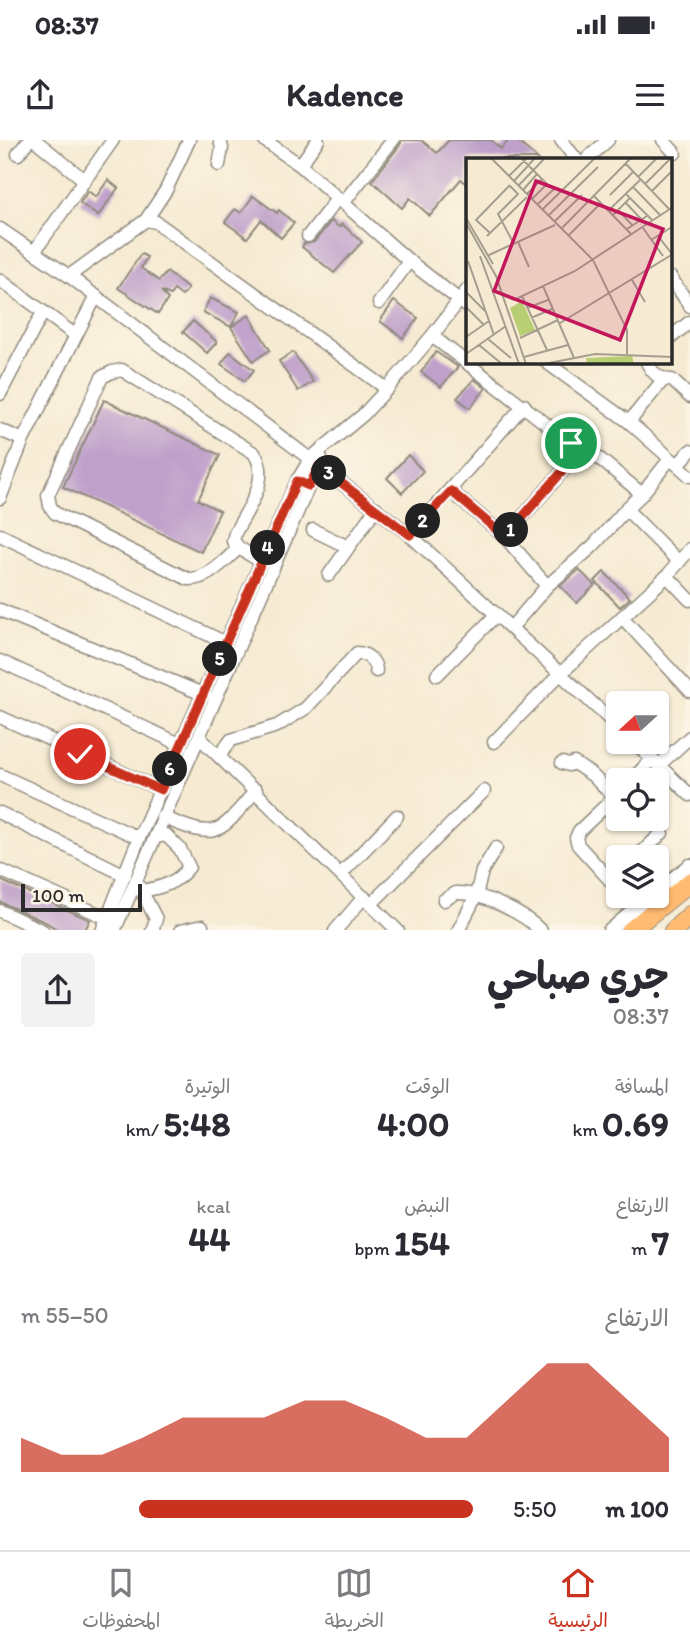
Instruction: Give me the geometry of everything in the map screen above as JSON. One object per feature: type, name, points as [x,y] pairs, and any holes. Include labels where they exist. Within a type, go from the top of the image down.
[{"type":"highway","points":[[636,922],[690,882]]},
{"type":"highway","points":[[673,930],[690,915]]},
{"type":"street","points":[[18,154],[29,140]]},
{"type":"street","points":[[35,140],[50,145],[83,180]]},
{"type":"street","points":[[34,252],[113,140]]},
{"type":"street","points":[[219,165],[222,148],[220,140]]},
{"type":"street","points":[[114,930],[134,882],[139,838],[262,562],[303,483],[318,458],[363,415],[463,303],[409,261],[300,165],[264,140]]},
{"type":"street","points":[[300,165],[318,140]]},
{"type":"street","points":[[308,236],[393,140]]},
{"type":"street","points":[[561,140],[584,158]]},
{"type":"street","points":[[586,158],[608,140]]},
{"type":"street","points":[[663,140],[675,153]]},
{"type":"street","points":[[69,276],[146,220],[166,190],[190,141]]},
{"type":"street","points":[[146,220],[156,222],[387,389]]},
{"type":"street","points":[[0,229],[69,276],[318,458],[410,535],[606,716]]},
{"type":"street","points":[[379,303],[409,261]]},
{"type":"street","points":[[672,279],[690,306]]},
{"type":"street","points":[[0,280],[75,335]]},
{"type":"street","points":[[0,498],[5,472],[96,296]]},
{"type":"street","points":[[0,394],[43,312]]},
{"type":"street","points":[[672,336],[690,322]]},
{"type":"street","points":[[432,336],[466,362]]},
{"type":"street","points":[[469,364],[642,494]]},
{"type":"street","points":[[549,364],[629,422],[690,476]]},
{"type":"street","points":[[646,364],[663,380],[672,380],[690,397]]},
{"type":"street","points":[[239,548],[206,575],[188,579],[55,513],[50,506],[48,495],[102,377],[122,370],[254,453],[260,462],[260,484],[233,541],[239,548],[262,562]]},
{"type":"street","points":[[629,422],[663,380]]},
{"type":"street","points":[[410,535],[524,405]]},
{"type":"street","points":[[0,430],[23,440]]},
{"type":"street","points":[[505,537],[582,449]]},
{"type":"street","points":[[511,628],[547,586],[593,546],[626,509],[690,450]]},
{"type":"street","points":[[137,861],[155,837],[199,737],[303,483]]},
{"type":"street","points":[[451,491],[505,537],[547,586]]},
{"type":"street","points":[[329,575],[376,508]]},
{"type":"street","points":[[626,509],[679,562]]},
{"type":"street","points":[[313,530],[348,547]]},
{"type":"street","points":[[0,536],[226,643]]},
{"type":"street","points":[[495,742],[560,674],[667,576],[690,549]]},
{"type":"street","points":[[667,576],[690,600]]},
{"type":"street","points":[[1,613],[205,695]]},
{"type":"street","points":[[437,676],[497,614]]},
{"type":"street","points":[[622,617],[690,691]]},
{"type":"street","points":[[219,756],[231,740],[277,726],[306,708],[357,653],[369,657],[376,671]]},
{"type":"street","points":[[0,661],[182,745]]},
{"type":"street","points":[[0,717],[161,790]]},
{"type":"street","points":[[199,737],[368,900],[391,928]]},
{"type":"street","points":[[653,768],[690,737]]},
{"type":"street","points":[[648,754],[690,795]]},
{"type":"street","points":[[562,763],[574,763],[584,768],[606,787]]},
{"type":"street","points":[[659,765],[690,788]]},
{"type":"street","points":[[0,775],[139,838]]},
{"type":"street","points":[[162,817],[191,829],[211,831],[229,822],[256,790]]},
{"type":"street","points":[[335,930],[484,791]]},
{"type":"street","points":[[606,805],[579,831],[576,838],[578,845],[606,872]]},
{"type":"street","points":[[0,813],[134,882],[162,888],[182,876],[189,867],[180,849],[166,835],[155,837]]},
{"type":"street","points":[[341,874],[397,816]]},
{"type":"street","points":[[650,845],[662,831]]},
{"type":"street","points":[[457,930],[476,896],[482,871],[496,848]]},
{"type":"street","points":[[669,881],[690,865]]},
{"type":"street","points":[[0,870],[107,918]]},
{"type":"street","points":[[102,930],[107,918],[134,882]]},
{"type":"street","points":[[134,882],[156,919],[152,930]]},
{"type":"street","points":[[444,900],[456,892],[476,896],[519,915],[541,930]]},
{"type":"street","points":[[0,911],[43,930]]},
{"type":"street","points":[[609,930],[636,922]]},
{"type":"street","points":[[180,930],[202,926]]},
{"type":"building","points":[[402,140],[421,140],[437,153],[449,140],[491,140],[501,149],[509,140],[516,140],[537,158],[466,158],[466,183],[461,179],[430,216],[410,198],[402,208],[372,181]]},
{"type":"building","points":[[108,180],[118,188],[98,216],[80,203],[88,191],[96,197]]},
{"type":"building","points":[[253,196],[277,213],[279,210],[294,223],[281,238],[261,220],[247,238],[225,222],[235,209],[241,213]]},
{"type":"building","points":[[331,221],[339,227],[342,224],[362,242],[334,273],[302,247],[314,242]]},
{"type":"building","points":[[141,254],[147,257],[141,268],[159,281],[167,272],[188,289],[182,296],[174,290],[170,295],[161,291],[168,299],[158,314],[118,288]]},
{"type":"building","points":[[210,298],[239,312],[231,327],[203,312]]},
{"type":"building","points":[[394,301],[418,318],[403,338],[380,321]]},
{"type":"building","points":[[249,315],[270,350],[253,361],[231,327]]},
{"type":"building","points":[[193,321],[217,342],[207,353],[183,332]]},
{"type":"building","points":[[230,352],[254,370],[245,381],[221,364]]},
{"type":"building","points":[[293,352],[313,382],[298,391],[279,361]]},
{"type":"building","points":[[436,352],[458,367],[441,387],[421,372]]},
{"type":"building","points":[[474,379],[486,388],[470,408],[457,398]]},
{"type":"building","points":[[104,400],[220,455],[198,500],[220,511],[201,552],[63,487]]},
{"type":"building","points":[[408,455],[423,471],[402,493],[387,478]]},
{"type":"building","points":[[579,570],[595,585],[577,603],[560,586]]},
{"type":"building","points":[[604,572],[630,598],[620,607],[595,581]]},
{"type":"building","points":[[0,880],[90,920],[85,930],[58,930],[0,902]]},
{"type":"route","points":[[80,754],[161,790],[297,481],[309,486],[319,466],[410,535],[451,491],[505,537],[582,449],[571,443]]}]
